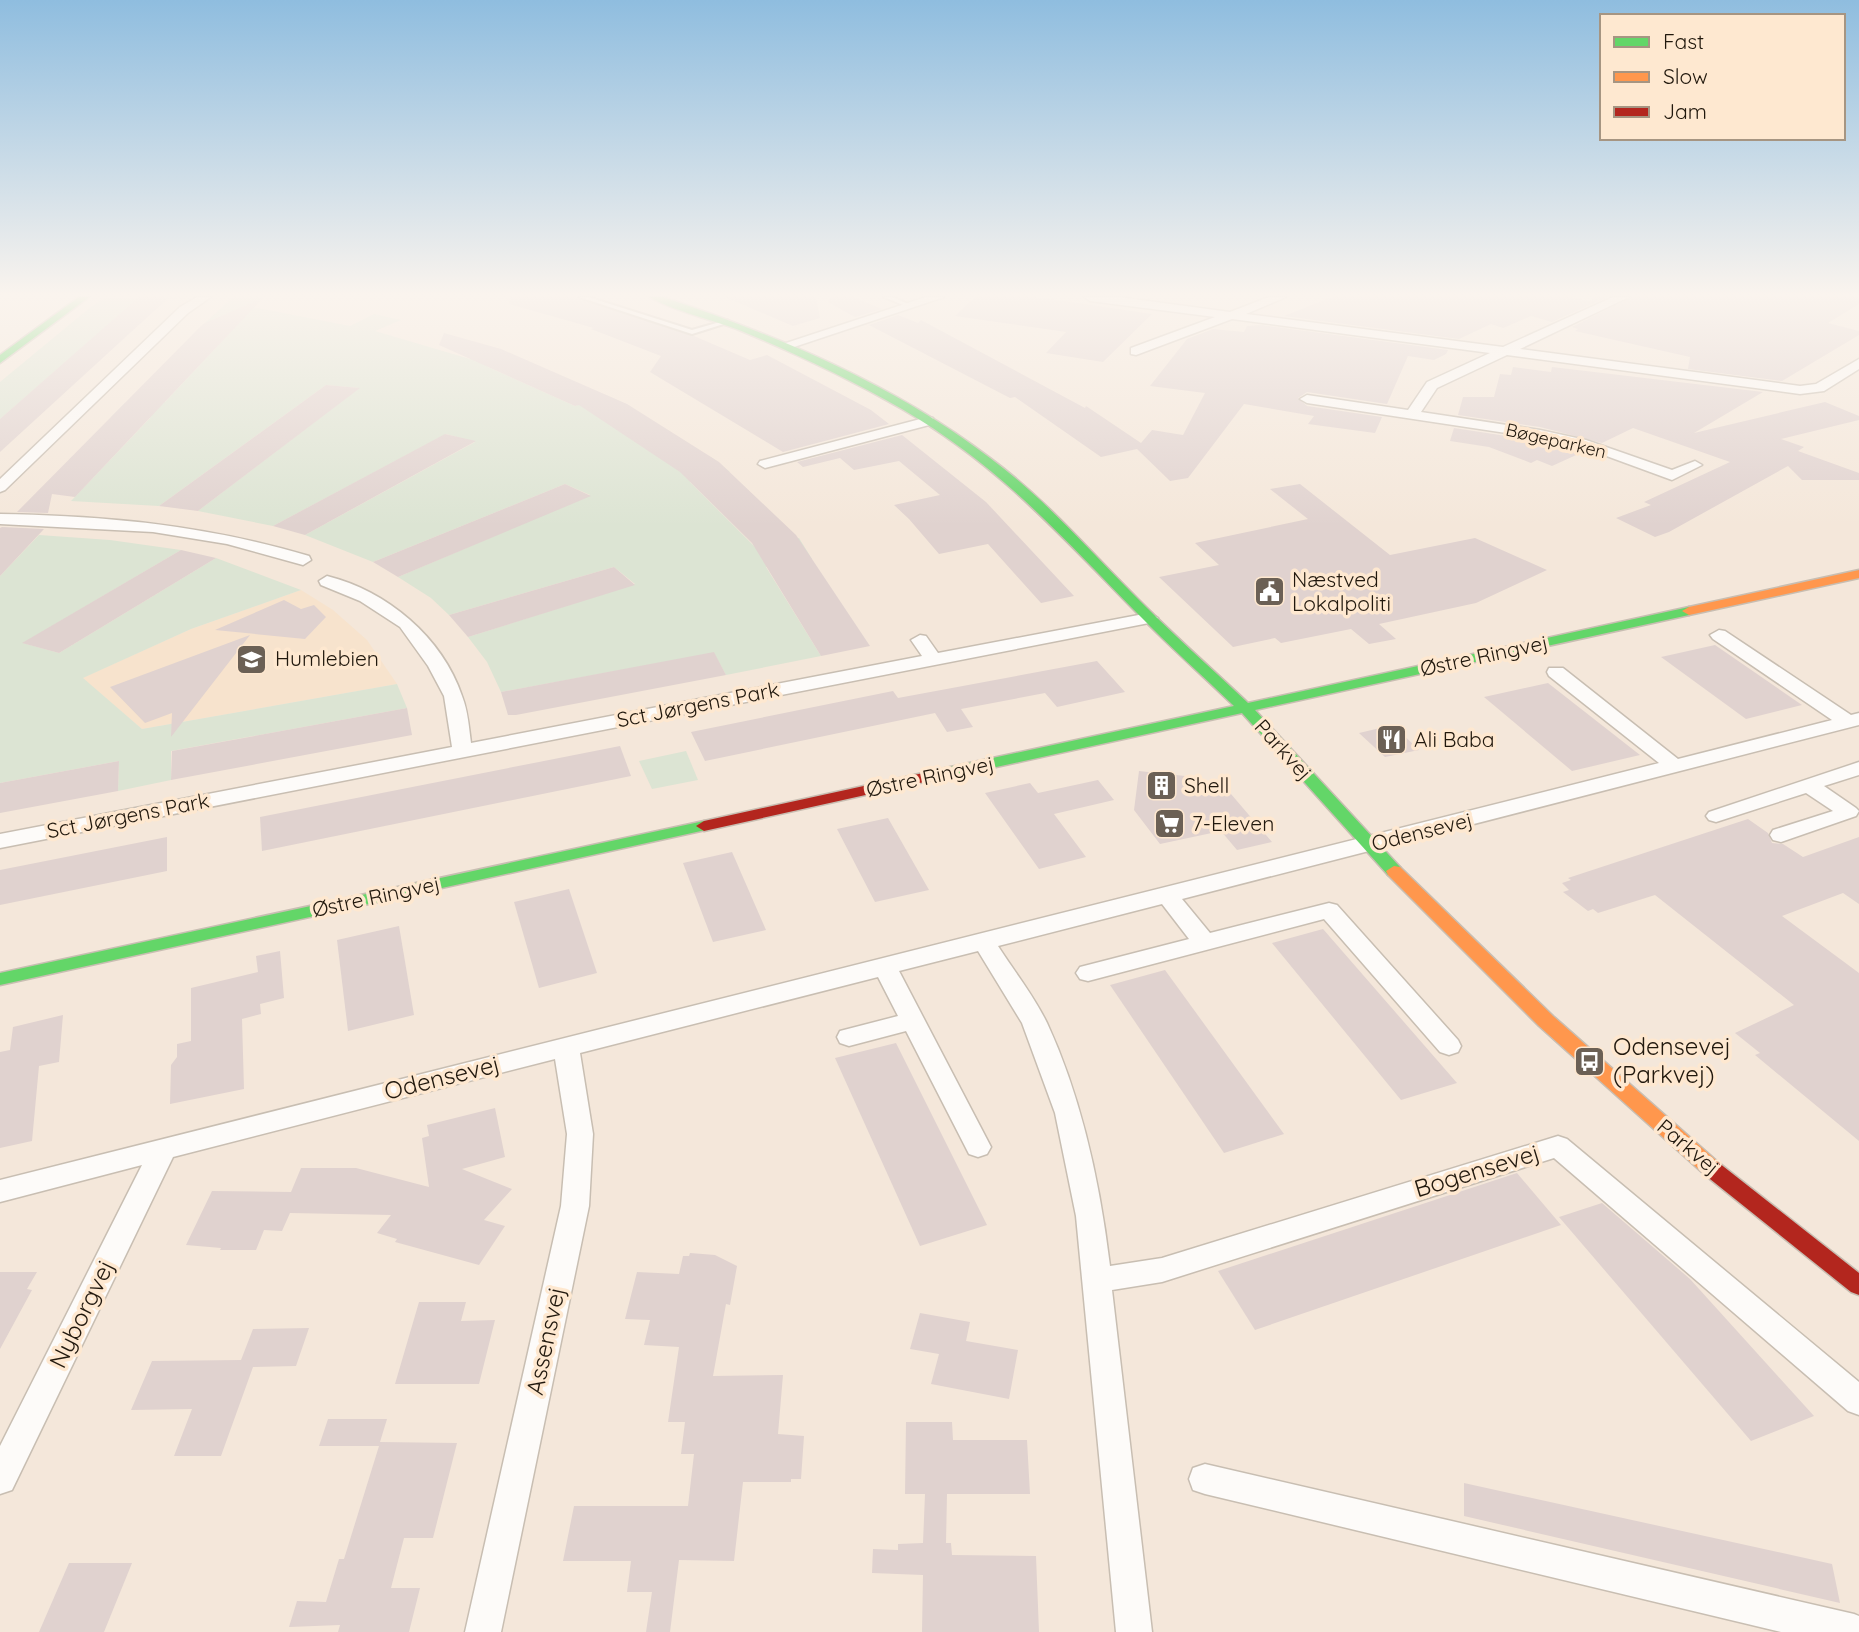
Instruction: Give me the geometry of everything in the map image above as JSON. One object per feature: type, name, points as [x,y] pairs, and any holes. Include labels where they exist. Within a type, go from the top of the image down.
[{"type":"street","points":[[0,488],[119,373]]},
{"type":"street","name":"Parkvej","points":[[844,373],[928,421],[991,463],[1058,523],[1149,618],[1245,708],[1370,845],[1511,989],[1633,1100],[1818,1256],[1859,1286]]},
{"type":"street","points":[[1412,415],[1432,385],[1459,373]]},
{"type":"street","points":[[1674,373],[1800,390],[1819,388],[1843,373]]},
{"type":"street","name":"Bøgeparken","points":[[1307,399],[1540,433],[1586,444],[1672,475],[1695,465]]},
{"type":"street","points":[[765,464],[928,421]]},
{"type":"street","points":[[0,519],[62,519],[182,529],[249,543],[303,560]]},
{"type":"street","name":"Østre Ringvej","points":[[0,979],[1859,574]]},
{"type":"street","points":[[327,581],[366,597],[406,624],[437,665],[453,696],[463,751]]},
{"type":"street","name":"Sct Jørgens Park","points":[[0,841],[1149,618]]},
{"type":"street","name":"Odensevej","points":[[1719,635],[1854,721]]},
{"type":"street","points":[[920,640],[933,659]]},
{"type":"street","points":[[1556,672],[1676,766]]},
{"type":"street","name":"Odensevej","points":[[0,1191],[1854,721]]},
{"type":"street","points":[[1716,816],[1859,768]]},
{"type":"street","points":[[1781,835],[1849,812],[1808,785]]},
{"type":"street","points":[[1167,895],[1203,942]]},
{"type":"street","points":[[1088,973],[1329,910],[1450,1046]]},
{"type":"street","points":[[983,941],[1034,1022],[1068,1113],[1090,1216],[1134,1632]]},
{"type":"street","points":[[884,966],[978,1147]]},
{"type":"street","points":[[849,1037],[912,1021]]},
{"type":"street","name":"Assensvej","points":[[483,1632],[575,1206],[580,1134],[566,1047]]},
{"type":"street","name":"Bogensevej","points":[[1097,1280],[1162,1270],[1558,1146],[1859,1402]]},
{"type":"street","name":"Nyborgvej","points":[[0,1479],[164,1149]]},
{"type":"street","points":[[1205,1479],[1854,1632]]},
{"type":"shaded area","name":"Humlebien","points":[[301,590],[333,610],[367,640],[397,684],[142,729],[82,678],[191,629]]},
{"type":"green space","points":[[11,373],[53,373],[0,419],[0,382]]},
{"type":"green space","points":[[192,373],[502,373],[575,406],[606,395],[630,406],[596,415],[674,467],[711,457],[730,472],[690,482],[757,549],[799,538],[812,559],[766,567],[821,656],[726,675],[714,653],[501,692],[487,662],[468,637],[635,584],[614,567],[449,615],[431,598],[398,577],[590,495],[565,484],[373,562],[305,535],[475,442],[446,434],[273,526],[198,511],[359,388],[326,385],[159,506],[71,501],[150,418],[111,417],[125,403],[165,402]]},
{"type":"green space","points":[[39,535],[110,540],[181,550],[23,643],[59,653],[216,558],[301,590],[191,629],[83,678],[142,729],[397,684],[407,708],[171,751],[171,780],[118,791],[119,761],[0,783],[0,576]]},
{"type":"green space","points":[[686,751],[698,780],[652,789],[639,761]]},
{"type":"building","points":[[52,373],[86,373],[0,452],[0,419]]},
{"type":"building","points":[[154,373],[192,373],[75,497],[52,494],[48,513],[17,512]]},
{"type":"building","points":[[502,373],[556,373],[627,404],[719,462],[796,535],[870,646],[821,656],[752,543],[680,472],[579,405],[575,406]]},
{"type":"building","points":[[652,373],[801,373],[871,410],[889,424],[783,452]]},
{"type":"building","points":[[962,373],[1020,373],[1085,408],[1086,406],[1141,443],[1152,430],[1183,435],[1205,393],[1150,386],[1160,373],[1400,373],[1387,404],[1307,392],[1298,398],[1307,406],[1382,417],[1375,433],[1308,424],[1314,416],[1244,404],[1188,478],[1170,481],[1137,449],[1101,457],[1015,397],[1010,398]]},
{"type":"building","points":[[1604,373],[1763,392],[1694,433],[1825,402],[1859,416],[1859,420],[1781,439],[1804,447],[1798,451],[1859,473],[1859,480],[1802,480],[1788,466],[1669,532],[1655,537],[1616,518],[1651,505],[1644,502],[1730,462],[1633,428],[1602,443],[1540,427],[1458,415],[1463,397],[1494,397],[1500,374]]},
{"type":"building","points":[[1721,373],[1795,373],[1782,381]]},
{"type":"building","points":[[326,385],[360,388],[198,511],[159,506]]},
{"type":"building","points":[[1454,428],[1585,451],[1552,466],[1537,460],[1531,463],[1489,447],[1450,441]]},
{"type":"building","points":[[445,434],[476,441],[305,535],[273,526]]},
{"type":"building","points":[[902,435],[986,502],[1074,596],[1041,603],[988,544],[939,554],[894,505],[940,495],[899,461],[854,470],[840,458],[803,467],[797,462]]},
{"type":"building","points":[[565,484],[591,496],[398,577],[373,562]]},
{"type":"building","points":[[1300,484],[1390,555],[1475,538],[1547,570],[1476,603],[1379,624],[1396,639],[1369,644],[1351,629],[1281,643],[1275,638],[1233,647],[1159,577],[1219,565],[1195,543],[1308,519],[1270,489]]},
{"type":"building","points":[[0,528],[44,529],[0,576]]},
{"type":"building","points":[[181,550],[216,558],[59,653],[22,643]]},
{"type":"building","points":[[614,567],[635,585],[468,637],[449,615]]},
{"type":"building","points":[[284,600],[301,609],[314,605],[326,617],[305,639],[215,630]]},
{"type":"building","points":[[250,635],[171,737],[172,713],[145,723],[110,687]]},
{"type":"building","points":[[1715,645],[1802,705],[1746,719],[1661,657]]},
{"type":"building","points":[[714,652],[726,675],[516,715],[508,715],[501,692]]},
{"type":"building","points":[[1097,661],[1125,692],[1057,707],[1045,693],[961,709],[973,727],[947,732],[935,713],[705,761],[691,732],[893,691],[898,698]]},
{"type":"building","points":[[1548,683],[1640,755],[1572,771],[1484,697]]},
{"type":"building","points":[[407,708],[412,735],[171,780],[172,751]]},
{"type":"building","points":[[1393,725],[1419,750],[1385,757],[1359,733]]},
{"type":"building","points":[[620,746],[631,776],[262,851],[260,817]]},
{"type":"building","points":[[119,761],[118,791],[0,813],[0,783]]},
{"type":"building","points":[[1139,771],[1185,776],[1184,788],[1219,780],[1272,842],[1237,850],[1221,831],[1160,844],[1134,810]]},
{"type":"building","points":[[1098,780],[1114,800],[1054,814],[1086,857],[1039,869],[985,793],[1030,783],[1038,793]]},
{"type":"building","points":[[888,818],[929,890],[875,902],[837,829]]},
{"type":"building","points":[[1748,819],[1768,833],[1772,843],[1783,844],[1803,857],[1859,837],[1859,904],[1843,893],[1782,916],[1859,973],[1859,1141],[1755,1055],[1760,1053],[1735,1033],[1794,1005],[1655,895],[1598,913],[1593,909],[1588,911],[1563,892],[1569,890],[1562,883],[1571,880],[1568,878]]},
{"type":"building","points":[[167,837],[167,871],[0,905],[0,870]]},
{"type":"building","points":[[732,852],[766,930],[713,942],[683,863]]},
{"type":"building","points":[[569,889],[597,973],[539,988],[514,902]]},
{"type":"building","points":[[399,926],[414,1015],[348,1031],[337,940]]},
{"type":"building","points":[[1323,929],[1457,1083],[1401,1100],[1272,943]]},
{"type":"building","points":[[280,951],[284,998],[260,1004],[261,1014],[242,1019],[244,1089],[170,1104],[171,1065],[177,1057],[177,1044],[191,1041],[191,988],[258,972],[256,956]]},
{"type":"building","points":[[1165,970],[1284,1134],[1224,1153],[1110,985]]},
{"type":"building","points":[[63,1015],[59,1062],[39,1066],[32,1141],[0,1148],[0,1052],[10,1050],[13,1027]]},
{"type":"building","points":[[896,1043],[987,1225],[920,1246],[835,1058]]},
{"type":"building","points":[[495,1108],[505,1157],[462,1169],[512,1189],[484,1220],[505,1226],[479,1265],[395,1242],[397,1239],[377,1233],[391,1215],[290,1213],[282,1231],[264,1230],[256,1250],[220,1250],[221,1248],[186,1245],[212,1191],[291,1192],[301,1168],[356,1168],[429,1187],[422,1138],[429,1136],[427,1125]]},
{"type":"building","points":[[1517,1173],[1561,1225],[1255,1330],[1218,1271]]},
{"type":"building","points":[[1602,1203],[1690,1279],[1814,1416],[1751,1441],[1559,1217]]},
{"type":"building","points":[[690,1253],[715,1255],[737,1266],[730,1305],[726,1304],[713,1376],[783,1375],[778,1434],[804,1436],[801,1479],[791,1479],[791,1482],[743,1482],[734,1561],[679,1560],[670,1632],[646,1632],[652,1592],[627,1592],[631,1561],[563,1561],[574,1506],[688,1506],[694,1454],[681,1454],[685,1422],[668,1422],[679,1347],[644,1345],[650,1320],[625,1319],[637,1272],[679,1274],[683,1256],[689,1256]]},
{"type":"building","points":[[0,1272],[37,1272],[27,1289],[32,1290],[0,1349]]},
{"type":"building","points":[[419,1302],[466,1302],[461,1321],[495,1320],[479,1384],[395,1384]]},
{"type":"building","points":[[920,1313],[970,1322],[966,1341],[1018,1350],[1009,1399],[931,1384],[939,1354],[910,1349]]},
{"type":"building","points":[[309,1328],[296,1366],[253,1367],[221,1456],[174,1456],[192,1409],[131,1410],[152,1361],[241,1360],[253,1329]]},
{"type":"building","points":[[328,1419],[387,1419],[380,1442],[457,1443],[433,1538],[404,1538],[391,1588],[420,1588],[409,1632],[338,1632],[340,1625],[289,1627],[297,1601],[326,1602],[339,1559],[344,1559],[379,1446],[319,1446]]},
{"type":"building","points":[[906,1422],[952,1422],[953,1440],[1027,1440],[1030,1494],[947,1494],[946,1543],[951,1543],[952,1555],[1036,1556],[1039,1632],[922,1632],[923,1575],[872,1573],[873,1549],[898,1550],[898,1544],[923,1543],[925,1494],[905,1494]]},
{"type":"building","points":[[1464,1483],[1832,1564],[1840,1603],[1464,1516]]},
{"type":"building","points":[[69,1563],[132,1563],[104,1632],[39,1632]]},
{"type":"traffic: fast","points":[[844,373],[947,432],[1007,476],[1048,513],[1158,627],[1259,722],[1394,871]]},
{"type":"traffic: fast","points":[[946,773],[1689,611]]},
{"type":"traffic: fast","points":[[0,979],[704,826]]},
{"type":"traffic: slow","points":[[1689,611],[1859,574]]},
{"type":"traffic: slow","points":[[1394,871],[1546,1021],[1712,1169]]},
{"type":"traffic: jam","points":[[704,826],[946,773]]},
{"type":"traffic: jam","points":[[1712,1169],[1859,1286]]},
{"type":"place","name":"Næstved Lokalpoliti","points":[[1269,592]]},
{"type":"place","name":"Humlebien","points":[[252,659]]},
{"type":"place","name":"Ali Baba","points":[[1391,740]]},
{"type":"place","name":"Shell","points":[[1161,786]]},
{"type":"place","name":"7-Eleven","points":[[1169,824]]},
{"type":"place","name":"Odensevej (Parkvej)","points":[[1590,1061]]}]
